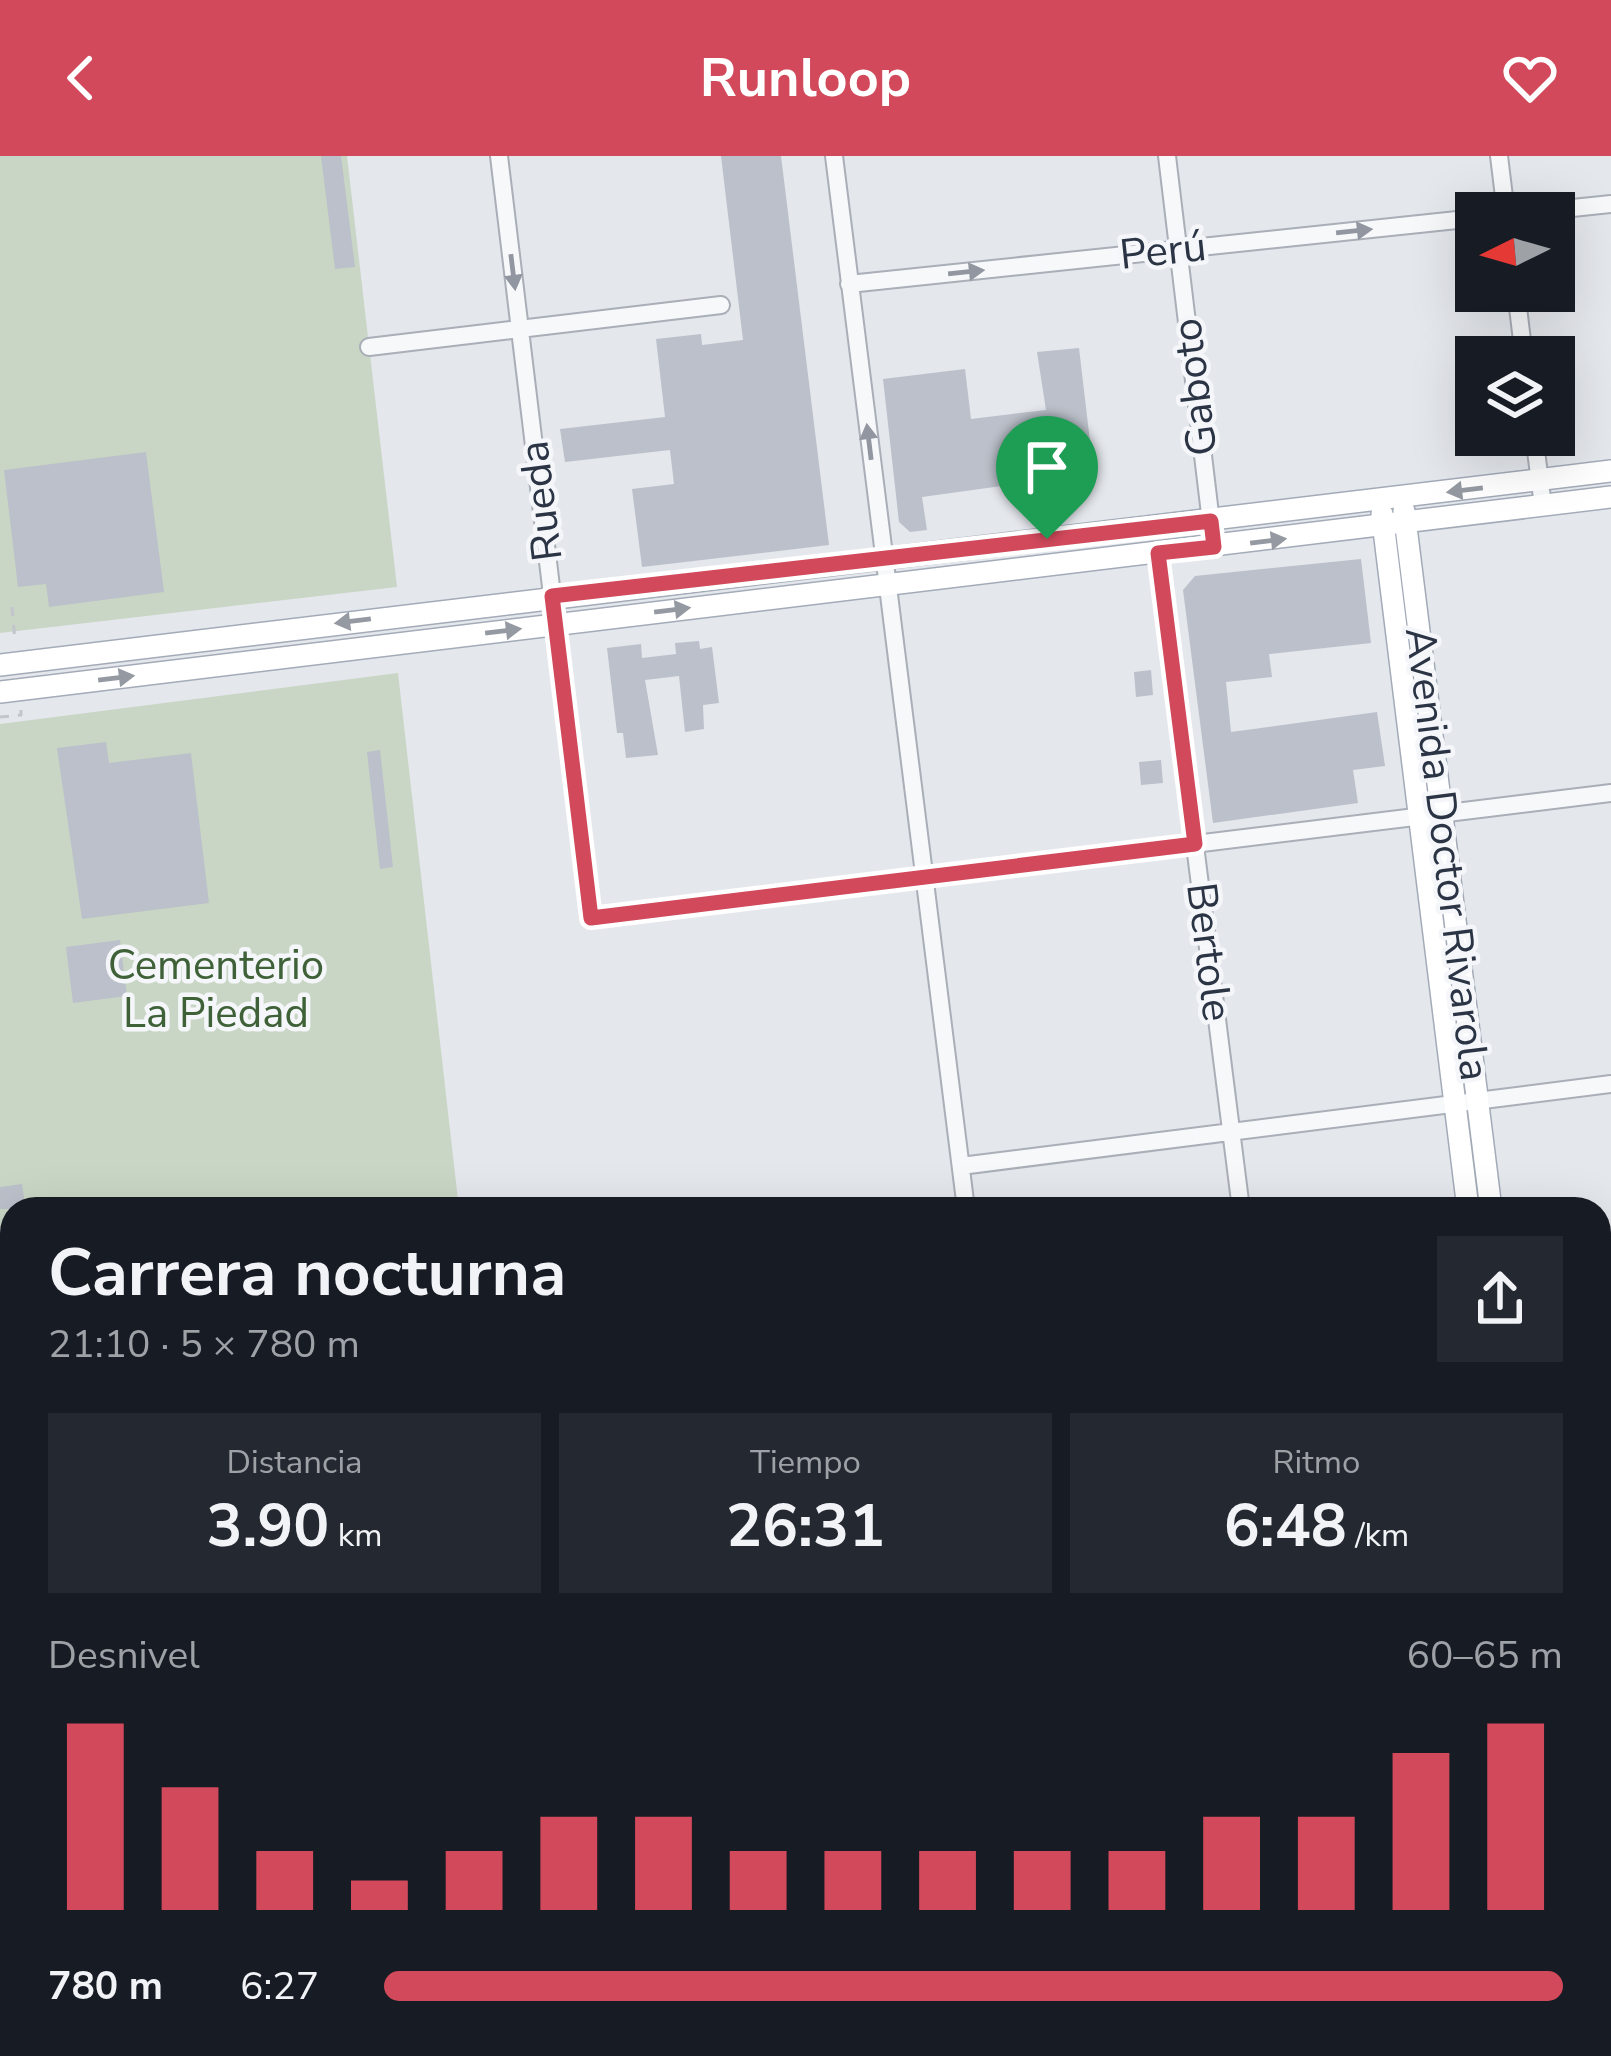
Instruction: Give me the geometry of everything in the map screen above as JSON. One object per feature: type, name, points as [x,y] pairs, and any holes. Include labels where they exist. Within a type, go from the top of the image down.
[{"type":"main road","points":[[0,665],[1611,471]]},
{"type":"main road","points":[[0,692],[1611,497]]},
{"type":"main road","name":"Avenida Doctor Rivarola","points":[[1392,500],[1466,1102],[1468,1197]]},
{"type":"main road","name":"Avenida Doctor Rivarola","points":[[1466,1102],[1488,1197]]},
{"type":"street","name":"Rueda","points":[[499,156],[591,918],[924,877]]},
{"type":"street","points":[[834,156],[965,1197]]},
{"type":"street","name":"Gaboto","points":[[1167,156],[1214,547]]},
{"type":"street","points":[[1499,156],[1504,192]]},
{"type":"street","points":[[1575,208],[1611,204]]},
{"type":"street","name":"Perú","points":[[850,284],[1455,220]]},
{"type":"street","points":[[369,347],[721,305]]},
{"type":"street","points":[[1537,456],[1543,506]]},
{"type":"street","name":"Bertole","points":[[1158,553],[1240,1197]]},
{"type":"street","points":[[924,877],[1611,793]]},
{"type":"street","points":[[961,1166],[1611,1084]]},
{"type":"path","points":[[11,607],[13,621]]},
{"type":"green space","points":[[0,156],[347,156],[397,587],[0,633]]},
{"type":"green space","name":"Cementerio La Piedad","points":[[398,673],[458,1197],[0,1197],[0,724]]},
{"type":"building","points":[[321,156],[341,156],[355,267],[335,269]]},
{"type":"building","points":[[721,156],[781,156],[829,545],[642,567],[632,489],[674,484],[670,450],[565,462],[560,429],[665,417],[656,339],[701,334],[702,345],[743,340]]},
{"type":"building","points":[[1079,348],[1095,484],[1054,490],[1053,479],[922,497],[927,530],[910,532],[899,522],[883,379],[965,369],[971,419],[1046,410],[1037,352]]},
{"type":"building","points":[[146,452],[164,592],[49,607],[46,584],[18,587],[4,470]]},
{"type":"building","points":[[1361,559],[1371,643],[1269,654],[1272,677],[1226,682],[1231,732],[1377,712],[1385,766],[1353,770],[1358,803],[1213,823],[1183,590],[1195,576]]},
{"type":"building","points":[[699,641],[700,649],[712,647],[719,703],[703,705],[704,729],[685,732],[679,676],[645,680],[658,755],[626,758],[623,733],[617,733],[607,648],[641,644],[642,658],[676,654],[675,643]]},
{"type":"building","points":[[1151,670],[1153,695],[1136,697],[1134,672]]},
{"type":"building","points":[[106,742],[109,763],[191,753],[209,903],[82,919],[57,748]]},
{"type":"building","points":[[380,750],[393,867],[380,869],[367,752]]},
{"type":"building","points":[[1161,760],[1163,783],[1141,785],[1139,762]]},
{"type":"building","points":[[120,940],[127,996],[73,1003],[66,947]]},
{"type":"building","points":[[22,1184],[24,1197],[0,1197],[0,1187]]},
{"type":"route","points":[[1211,521],[1214,547],[1158,553],[1195,844],[591,918],[552,596],[1047,539],[1211,521]]}]
